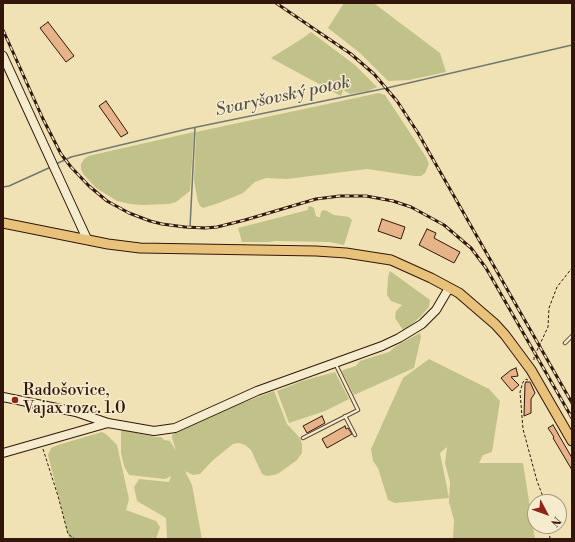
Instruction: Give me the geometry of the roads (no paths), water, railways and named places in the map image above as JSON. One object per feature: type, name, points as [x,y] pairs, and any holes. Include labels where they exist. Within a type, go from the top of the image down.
[{"type":"main road","points":[[3,223],[140,248],[316,251],[353,254],[391,260],[449,288],[468,300],[495,324],[531,370],[572,441]]},
{"type":"street","points":[[3,56],[87,239]]},
{"type":"street","points":[[3,397],[76,412],[108,423],[154,431],[175,428],[257,391],[382,346],[410,332],[422,324],[436,310],[449,288]]},
{"type":"street","points":[[3,453],[108,423]]},
{"type":"lane","points":[[565,343],[572,336]]},
{"type":"lane","points":[[303,438],[358,410],[335,363]]},
{"type":"lane","points":[[345,416],[355,435]]},
{"type":"waterway","name":"Svaryšovský potok","points":[[56,164],[71,157],[187,129],[387,88],[572,45]]},
{"type":"waterway","points":[[190,227],[195,128]]},
{"type":"waterway","name":"Svaryšovský potok","points":[[3,187],[9,186],[51,167]]},
{"type":"railway","points":[[276,3],[351,54],[374,74],[397,101],[418,133],[572,403]]},
{"type":"railway","points":[[3,30],[43,119],[61,154],[89,186],[107,201],[129,213],[162,224],[205,228],[217,227],[245,220],[316,199],[340,196],[366,196],[393,201],[411,207],[444,225],[471,248],[486,268],[572,418]]},
{"type":"place","name":"Radošovice, Vajax rozc. 1.0","points":[[15,400]]}]
